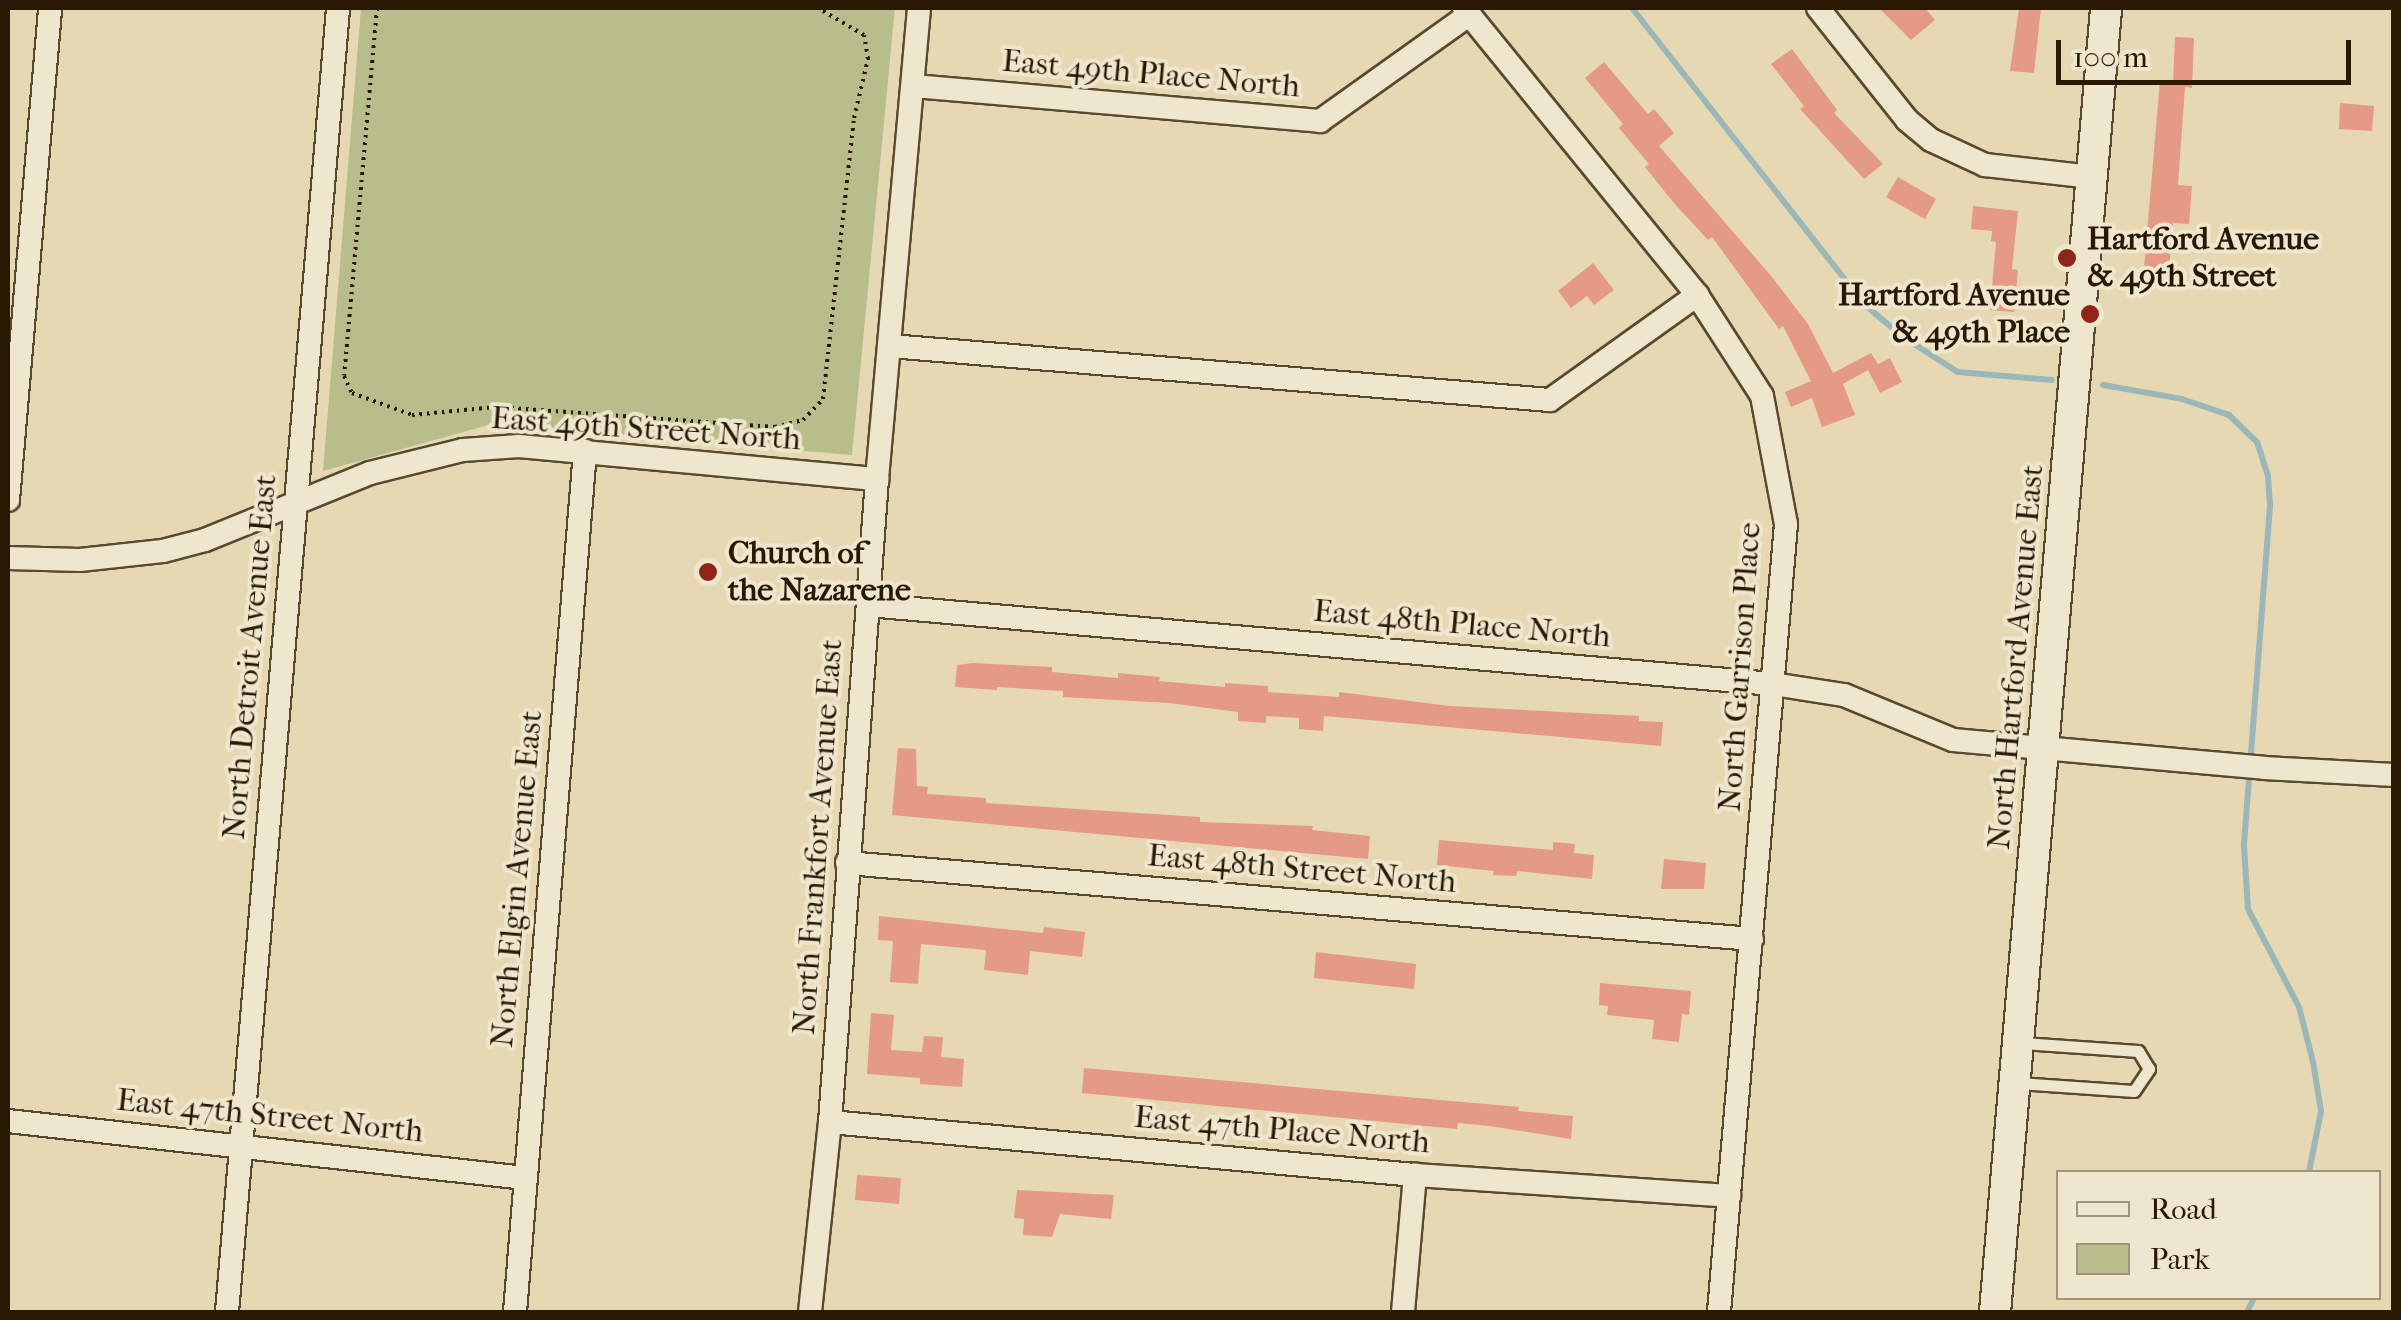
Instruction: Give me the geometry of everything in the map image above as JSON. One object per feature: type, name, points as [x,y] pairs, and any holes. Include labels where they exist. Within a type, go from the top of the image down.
[{"type":"street","points":[[8,500],[15,323],[50,8]]},
{"type":"street","name":"North Detroit Avenue East","points":[[227,1312],[338,8]]},
{"type":"street","name":"North Frankfort Avenue East","points":[[810,1312],[830,1122],[877,479],[919,8]]},
{"type":"street","points":[[1818,8],[1907,120],[1931,140],[1985,166],[2092,178]]},
{"type":"street","name":"North Hartford Avenue East","points":[[1995,1312],[2106,8]]},
{"type":"street","name":"East 49th Place North","points":[[913,86],[1320,122],[1467,10]]},
{"type":"street","name":"North Garrison Place","points":[[1467,10],[1697,295],[1762,396],[1786,524],[1719,1312]]},
{"type":"street","points":[[890,346],[1550,400],[1697,295]]},
{"type":"street","name":"East 49th Street North","points":[[8,558],[80,560],[164,550],[205,540],[370,472],[464,450],[519,446],[877,479]]},
{"type":"street","name":"North Elgin Avenue East","points":[[515,1312],[585,451]]},
{"type":"street","name":"East 48th Place North","points":[[868,605],[1774,684],[1844,695],[1953,740],[2043,748]]},
{"type":"street","points":[[2043,748],[2264,768],[2394,774]]},
{"type":"street","name":"East 48th Street North","points":[[847,863],[1752,939]]},
{"type":"street","name":"East 47th Street North","points":[[8,1121],[525,1178]]},
{"type":"street","name":"East 47th Place North","points":[[830,1122],[1415,1175],[1729,1196]]},
{"type":"street","points":[[1403,1312],[1415,1175]]},
{"type":"lane","points":[[2014,1082],[2134,1091],[2149,1069],[2138,1051],[2017,1043]]},
{"type":"path","points":[[378,8],[344,376],[352,393],[412,415],[496,407],[775,427],[803,420],[823,399],[854,118],[868,58],[864,35],[818,8]]},
{"type":"green space","points":[[361,8],[895,8],[852,455],[492,424],[323,471]]},
{"type":"building","points":[[1879,8],[1925,8],[1935,20],[1911,40]]},
{"type":"building","points":[[2019,8],[2041,8],[2034,73],[2010,71]]},
{"type":"building","points":[[2175,37],[2194,38],[2192,88],[2185,87],[2178,185],[2192,186],[2189,224],[2173,223],[2168,282],[2143,280],[2160,80],[2173,82]]},
{"type":"building","points":[[1792,49],[1837,110],[1834,113],[1883,164],[1864,179],[1800,109],[1804,106],[1771,64]]},
{"type":"building","points":[[1604,62],[1648,114],[1654,109],[1674,133],[1659,146],[1772,277],[1808,324],[1833,373],[1871,353],[1878,364],[1890,358],[1902,382],[1880,393],[1868,370],[1843,384],[1855,415],[1822,427],[1812,398],[1791,407],[1785,392],[1811,381],[1783,326],[1779,329],[1712,237],[1708,240],[1645,167],[1649,164],[1619,128],[1623,124],[1585,78]]},
{"type":"building","points":[[2340,103],[2374,106],[2372,131],[2339,129]]},
{"type":"building","points":[[1898,177],[1936,199],[1925,219],[1886,197]]},
{"type":"building","points":[[1973,206],[2018,211],[2012,269],[2018,270],[2014,312],[1990,310],[1996,242],[1991,241],[1992,231],[1971,229]]},
{"type":"building","points":[[1593,263],[1614,290],[1594,305],[1587,296],[1571,308],[1558,291]]},
{"type":"building","points":[[957,665],[1052,667],[1052,672],[1118,678],[1118,673],[1160,677],[1159,681],[1225,687],[1225,683],[1268,686],[1268,692],[1339,697],[1339,692],[1450,706],[1639,716],[1639,721],[1663,722],[1661,746],[1324,716],[1323,731],[1299,729],[1299,718],[1266,716],[1266,723],[1238,721],[1238,712],[1169,703],[1063,697],[1063,691],[955,687]]},
{"type":"building","points":[[898,748],[916,749],[917,786],[928,787],[927,794],[986,798],[986,803],[1200,817],[1200,822],[1313,826],[1312,830],[1370,836],[1368,859],[892,815]]},
{"type":"building","points":[[1439,840],[1553,850],[1553,842],[1575,844],[1574,853],[1594,855],[1592,879],[1517,871],[1516,876],[1493,875],[1494,871],[1437,865]]},
{"type":"building","points":[[1664,859],[1706,863],[1704,889],[1661,889]]},
{"type":"building","points":[[879,916],[1043,933],[1044,927],[1085,932],[1082,957],[1030,951],[1028,975],[984,970],[986,950],[921,944],[918,984],[890,982],[893,941],[878,940]]},
{"type":"building","points":[[1316,952],[1416,964],[1414,989],[1314,978]]},
{"type":"building","points":[[1600,983],[1691,991],[1689,1015],[1682,1014],[1679,1042],[1652,1039],[1654,1020],[1607,1015],[1608,1006],[1599,1005]]},
{"type":"building","points":[[871,1013],[894,1015],[891,1050],[922,1052],[924,1036],[943,1037],[941,1057],[964,1059],[962,1087],[920,1084],[920,1078],[867,1074]]},
{"type":"building","points":[[1084,1068],[1519,1107],[1518,1111],[1573,1116],[1571,1139],[1490,1126],[1458,1123],[1457,1129],[1082,1093]]},
{"type":"building","points":[[857,1175],[901,1178],[899,1204],[855,1200]]},
{"type":"building","points":[[1017,1190],[1114,1195],[1111,1219],[1060,1214],[1052,1237],[1023,1235],[1024,1219],[1014,1218]]},
{"type":"waterway","points":[[1632,8],[1865,305],[1903,337],[1958,372],[2052,380]]},
{"type":"waterway","points":[[2103,385],[2182,399],[2229,415],[2257,442],[2268,476],[2270,506],[2244,846],[2248,909],[2299,1007],[2313,1062],[2321,1111],[2309,1170]]},
{"type":"waterway","points":[[2247,1312],[2253,1300]]},
{"type":"place","name":"Hartford Avenue & 49th Street","points":[[2067,258]]},
{"type":"place","name":"Hartford Avenue & 49th Place","points":[[2090,314]]},
{"type":"place","name":"Church of the Nazarene","points":[[708,572]]}]
